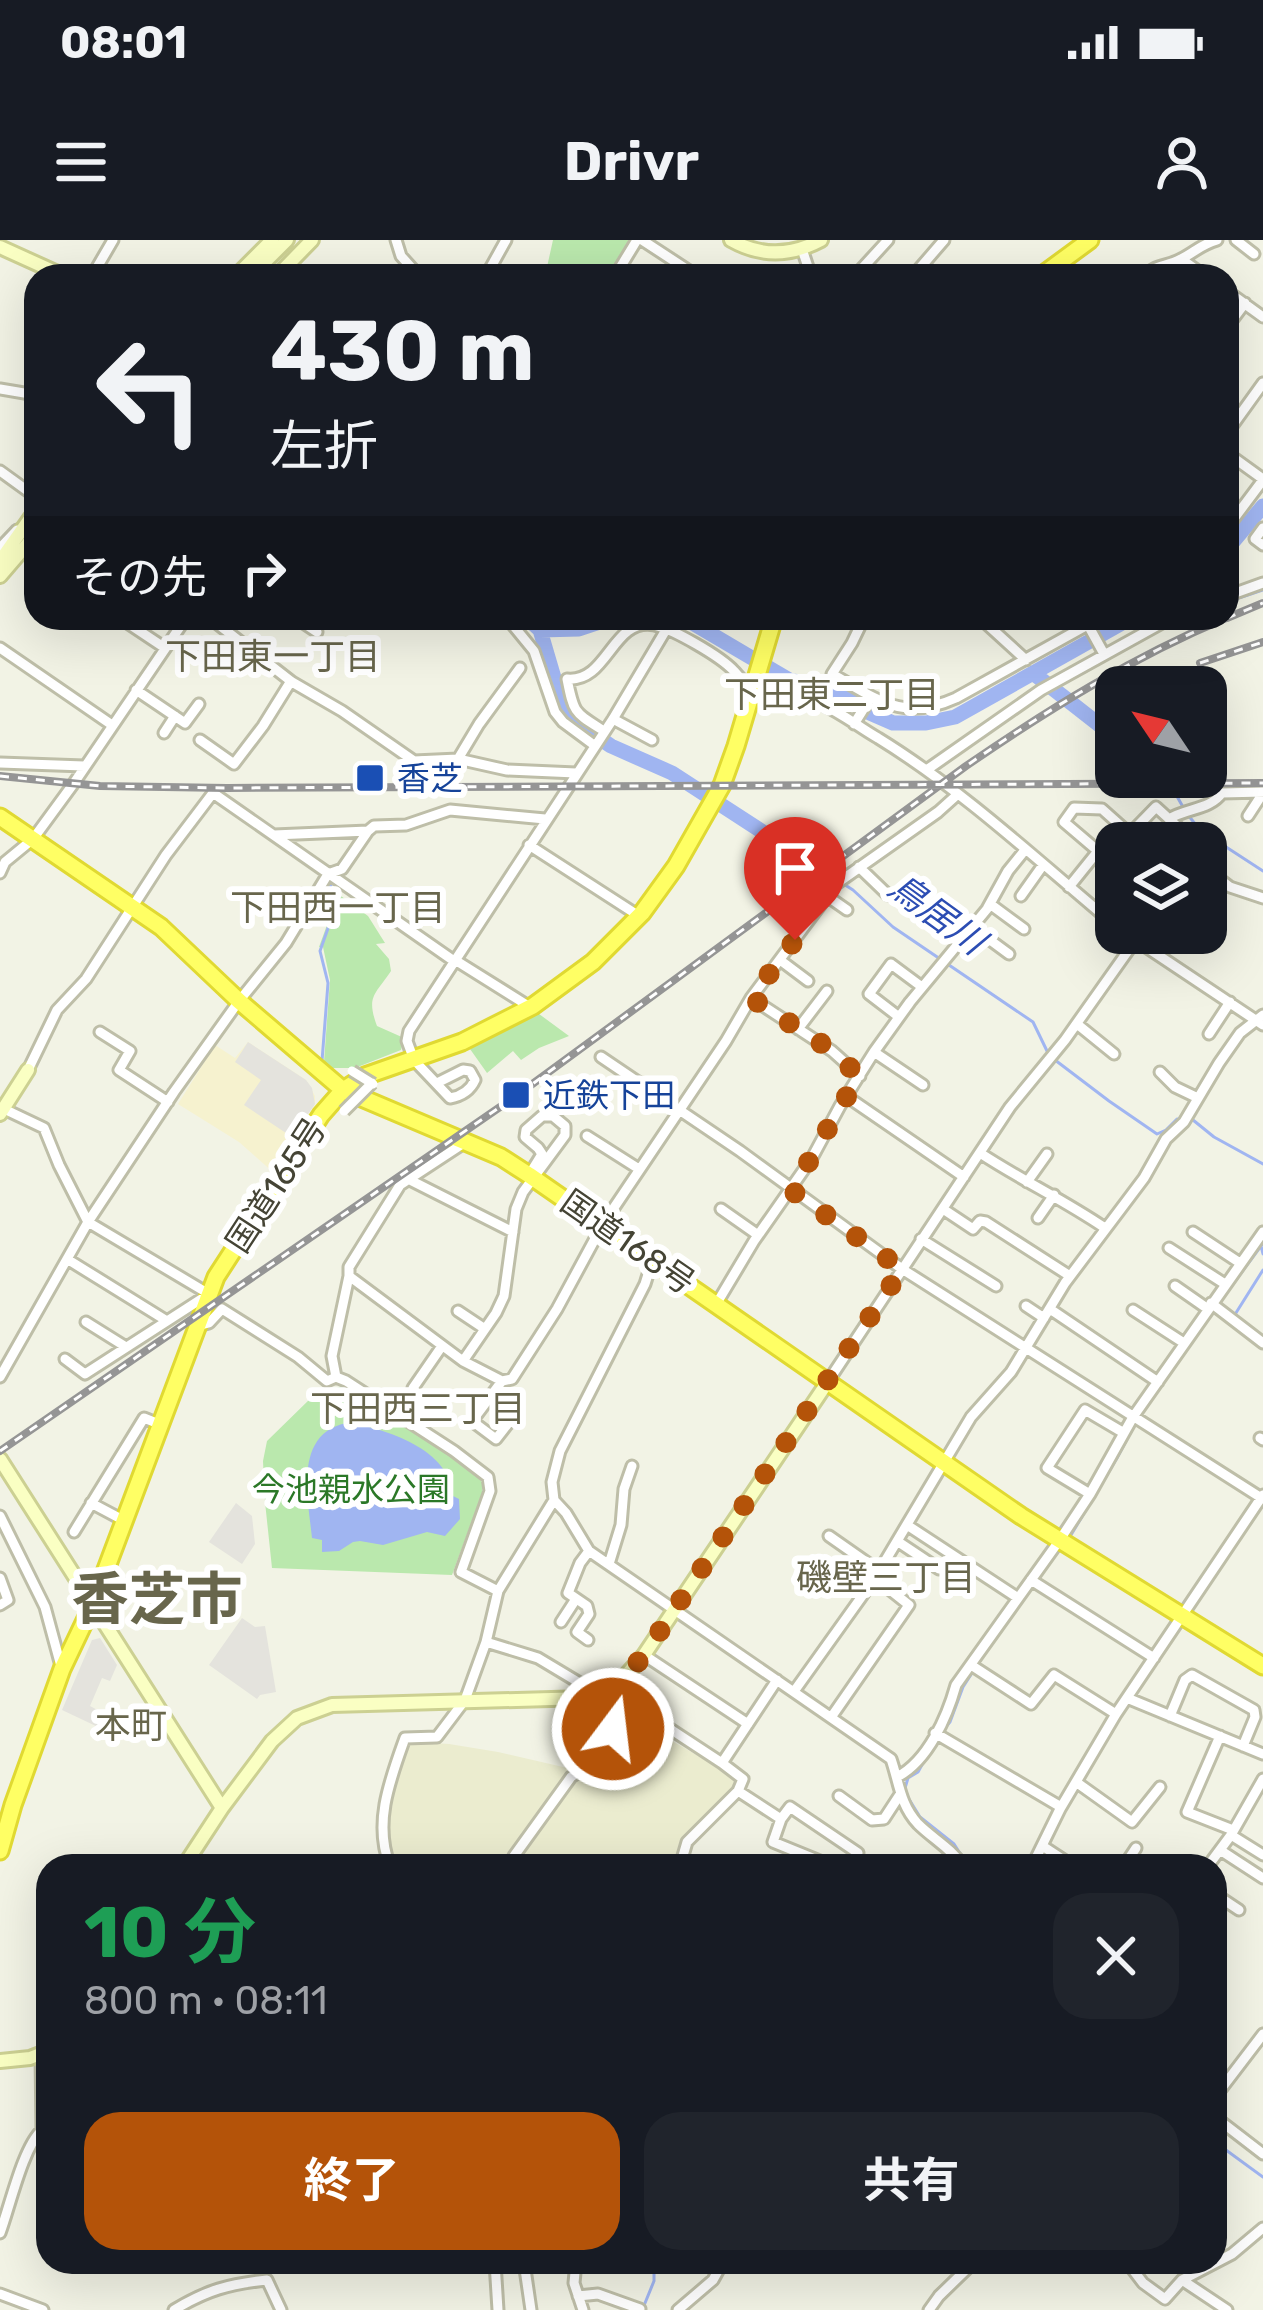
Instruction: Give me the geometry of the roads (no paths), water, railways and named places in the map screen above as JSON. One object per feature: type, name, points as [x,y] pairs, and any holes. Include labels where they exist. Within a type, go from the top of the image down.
[{"type":"highway","points":[[1057,264],[1090,240]]},
{"type":"highway","name":"国道165号","points":[[0,1851],[6,1803],[93,1604],[216,1277],[321,1115],[343,1090],[365,1076],[462,1042],[530,1007],[592,962],[639,916],[676,866],[716,797],[770,630]]},
{"type":"highway","name":"国道168号","points":[[0,817],[160,927],[343,1090],[501,1157],[532,1176],[943,1463],[1263,1666]]},
{"type":"highway","points":[[390,1068],[377,1087],[390,1110]]},
{"type":"street","points":[[248,264],[272,240]]},
{"type":"street","points":[[263,264],[287,240]]},
{"type":"street","points":[[279,264],[302,240]]},
{"type":"street","points":[[289,264],[312,240]]},
{"type":"street","points":[[639,240],[678,264]]},
{"type":"street","points":[[731,240],[780,253],[821,240]]},
{"type":"street","points":[[866,264],[888,240]]},
{"type":"street","points":[[1160,264],[1217,240]]},
{"type":"street","points":[[1236,240],[1254,254]]},
{"type":"street","points":[[4,245],[41,264]]},
{"type":"street","points":[[802,249],[808,264]]},
{"type":"street","points":[[1181,259],[1188,264]]},
{"type":"street","points":[[1239,299],[1262,314]]},
{"type":"street","points":[[1239,310],[1244,303]]},
{"type":"street","points":[[1239,416],[1263,383]]},
{"type":"street","points":[[1239,512],[1263,479]]},
{"type":"street","points":[[0,548],[24,522]]},
{"type":"street","points":[[1263,528],[1255,539],[1263,545]]},
{"type":"street","points":[[0,571],[24,530]]},
{"type":"street","points":[[0,571],[24,537]]},
{"type":"street","points":[[0,571],[24,547]]},
{"type":"street","points":[[138,630],[165,648]]},
{"type":"street","points":[[0,873],[5,862],[33,839],[178,630]]},
{"type":"street","points":[[226,630],[291,680],[414,760],[458,759],[506,770],[576,773]]},
{"type":"street","points":[[517,630],[534,651],[555,712],[595,745]]},
{"type":"street","points":[[604,731],[573,708],[567,679],[588,676],[630,630]]},
{"type":"street","points":[[437,1082],[414,1060],[407,1041],[409,1031],[665,630]]},
{"type":"street","points":[[668,630],[717,658],[779,703],[822,705],[928,769],[1095,909]]},
{"type":"street","points":[[858,630],[832,674],[905,710],[940,705],[1026,660],[1071,630]]},
{"type":"street","points":[[993,630],[1026,660]]},
{"type":"street","points":[[1088,630],[1102,651]]},
{"type":"street","points":[[928,769],[1102,651],[1146,630]]},
{"type":"street","points":[[0,648],[112,725]]},
{"type":"street","points":[[458,759],[520,668]]},
{"type":"street","points":[[200,740],[234,764],[291,680]]},
{"type":"street","points":[[136,690],[185,723],[200,704]]},
{"type":"street","points":[[854,724],[871,697]]},
{"type":"street","points":[[164,733],[176,716]]},
{"type":"street","points":[[613,718],[652,740]]},
{"type":"street","points":[[0,763],[83,766]]},
{"type":"street","points":[[65,1359],[85,1374],[209,1294],[88,1222],[44,1128],[2,1112],[57,1010],[86,980],[166,855],[213,793],[530,1007]]},
{"type":"street","points":[[1141,822],[1156,807],[1175,820],[1191,809],[1216,802],[1222,793],[1263,793]]},
{"type":"street","points":[[1248,816],[1263,793]]},
{"type":"street","points":[[349,1276],[463,1361],[502,1381],[512,1379],[603,1224],[751,998],[827,896],[839,881],[958,794]]},
{"type":"street","points":[[1095,848],[1064,822],[1074,808],[1102,808],[1110,822]]},
{"type":"street","points":[[0,1377],[88,1222],[168,1102],[286,943],[328,874],[342,868],[368,830],[406,825],[450,810],[545,819]]},
{"type":"street","points":[[274,835],[368,830]]},
{"type":"street","points":[[529,845],[639,916]]},
{"type":"street","points":[[716,1304],[820,1146],[874,1052],[990,904],[1025,850]]},
{"type":"street","points":[[1069,887],[1095,855]]},
{"type":"street","points":[[1021,896],[1043,865]]},
{"type":"street","points":[[859,866],[889,895]]},
{"type":"street","points":[[1227,883],[1263,898]]},
{"type":"street","points":[[827,896],[847,910]]},
{"type":"street","points":[[990,904],[1024,929]]},
{"type":"street","points":[[971,926],[1009,954]]},
{"type":"street","points":[[192,1854],[272,1741],[297,1718],[332,1705],[569,1700],[620,1683],[644,1655],[980,1153],[1077,1024],[1117,954]]},
{"type":"street","points":[[795,1690],[877,1575],[971,1417],[1005,1381],[1070,1276],[1144,1178],[1166,1138],[1186,1118],[1240,1034],[1261,1020],[1157,954]]},
{"type":"street","points":[[780,960],[808,981]]},
{"type":"street","points":[[899,1017],[868,994],[891,964],[922,986]]},
{"type":"street","points":[[798,1029],[827,991]]},
{"type":"street","points":[[751,998],[832,1051],[860,1076]]},
{"type":"street","points":[[1209,1034],[1230,1002]]},
{"type":"street","points":[[1077,1024],[1114,1054]]},
{"type":"street","points":[[100,1032],[130,1052],[119,1070],[168,1102]]},
{"type":"street","points":[[874,1052],[923,1085]]},
{"type":"street","points":[[601,1058],[902,1269],[1262,1497],[1116,1714],[1040,1854]]},
{"type":"street","points":[[344,1111],[374,1083],[352,1071]]},
{"type":"street","points":[[1160,1072],[1175,1087],[1198,1098]]},
{"type":"street","points":[[846,1096],[964,1177]]},
{"type":"street","points":[[463,1361],[504,1296],[516,1209],[542,1154],[525,1137],[526,1130],[542,1116],[553,1116],[566,1130],[532,1176]]},
{"type":"street","points":[[586,1136],[639,1169]]},
{"type":"street","points":[[336,1377],[332,1356],[349,1267],[400,1185],[464,1142]]},
{"type":"street","points":[[980,1153],[1105,1228]]},
{"type":"street","points":[[1028,1182],[1047,1154]]},
{"type":"street","points":[[410,1180],[513,1232]]},
{"type":"street","points":[[1038,1217],[1054,1195]]},
{"type":"street","points":[[943,1209],[973,1229],[980,1221],[986,1222],[1070,1276]]},
{"type":"street","points":[[721,1210],[758,1235]]},
{"type":"street","points":[[1193,1232],[1240,1263]]},
{"type":"street","points":[[897,1777],[913,1769],[949,1711],[956,1684],[1031,1580],[1064,1544],[1124,1433],[1263,1232]]},
{"type":"street","points":[[921,1239],[996,1286]]},
{"type":"street","points":[[1169,1248],[1225,1284]]},
{"type":"street","points":[[67,1259],[166,1321]]},
{"type":"street","points":[[656,1261],[560,1450],[552,1482],[554,1500],[590,1551],[891,1759],[899,1796],[917,1823],[954,1854]]},
{"type":"street","points":[[1175,1286],[1263,1343]]},
{"type":"street","points":[[1026,1306],[1047,1313],[1158,1382]]},
{"type":"street","points":[[197,1325],[209,1323],[222,1309],[327,1381],[336,1377],[346,1381],[488,1477],[490,1492],[461,1571],[498,1591]]},
{"type":"street","points":[[1133,1310],[1184,1343]]},
{"type":"street","points":[[458,1311],[485,1329]]},
{"type":"street","points":[[86,1322],[126,1347]]},
{"type":"street","points":[[412,1388],[442,1346]]},
{"type":"street","points":[[491,1395],[517,1412],[496,1439],[472,1421],[491,1395],[502,1381]]},
{"type":"street","points":[[1090,1494],[1048,1468],[1085,1410],[1124,1433]]},
{"type":"street","points":[[74,1532],[144,1418],[159,1424]]},
{"type":"street","points":[[0,1459],[222,1808]]},
{"type":"street","points":[[609,1564],[632,1466]]},
{"type":"street","points":[[386,1854],[385,1796],[405,1738],[437,1737],[465,1700],[498,1591],[554,1500]]},
{"type":"street","points":[[91,1503],[123,1520]]},
{"type":"street","points":[[0,1516],[45,1607],[62,1669]]},
{"type":"street","points":[[907,1525],[1018,1598]]},
{"type":"street","points":[[829,1536],[909,1605],[832,1716]]},
{"type":"street","points":[[897,1540],[940,1569]]},
{"type":"street","points":[[588,1640],[577,1632],[589,1614],[587,1606],[568,1593],[590,1551]]},
{"type":"street","points":[[0,1578],[8,1600],[0,1605]]},
{"type":"street","points":[[6,1591],[31,1579]]},
{"type":"street","points":[[1031,1580],[1154,1658]]},
{"type":"street","points":[[561,1622],[576,1599]]},
{"type":"street","points":[[486,1642],[538,1658],[598,1694]]},
{"type":"street","points":[[644,1655],[748,1724]]},
{"type":"street","points":[[971,1664],[1031,1704],[1054,1675],[1116,1714]]},
{"type":"street","points":[[1169,1716],[1185,1680],[1192,1675],[1258,1710],[1243,1746]]},
{"type":"street","points":[[722,1763],[777,1680]]},
{"type":"street","points":[[515,1854],[613,1729],[623,1698],[620,1683]]},
{"type":"street","points":[[623,1698],[743,1778],[738,1791],[687,1842],[684,1854]]},
{"type":"street","points":[[1127,1698],[1263,1754]]},
{"type":"street","points":[[935,1733],[1061,1808]]},
{"type":"street","points":[[1220,1736],[1187,1812],[1232,1832],[1263,1855]]},
{"type":"street","points":[[1217,1854],[1263,1779]]},
{"type":"street","points":[[1076,1783],[1132,1822],[1160,1787]]},
{"type":"street","points":[[738,1791],[781,1819]]},
{"type":"street","points":[[839,1796],[872,1820],[884,1819],[899,1796]]},
{"type":"street","points":[[793,1854],[773,1842],[790,1807],[857,1853]]},
{"type":"street","points":[[841,1854],[845,1845]]},
{"type":"street","points":[[1044,1847],[1055,1854]]},
{"type":"street","points":[[1132,1854],[1136,1848]]},
{"type":"street","points":[[1220,1850],[1226,1854]]},
{"type":"street","points":[[1227,1855],[1263,1878]]},
{"type":"street","points":[[1227,1902],[1239,1910]]},
{"type":"street","points":[[1227,2081],[1263,2034]]},
{"type":"street","points":[[0,2061],[36,2054]]},
{"type":"street","points":[[1227,2126],[1263,2154]]},
{"type":"street","points":[[0,2233],[36,2133]]},
{"type":"street","points":[[1227,2257],[1263,2228]]},
{"type":"street","points":[[496,2274],[498,2310]]},
{"type":"street","points":[[526,2274],[531,2310]]},
{"type":"street","points":[[575,2274],[583,2310]]},
{"type":"street","points":[[678,2310],[716,2274]]},
{"type":"street","points":[[929,2310],[962,2274]]},
{"type":"street","points":[[1136,2274],[1167,2304],[1182,2280],[1194,2274]]},
{"type":"street","points":[[174,2310],[205,2292],[267,2280],[281,2310]]},
{"type":"street","points":[[1182,2280],[1227,2310]]},
{"type":"street","points":[[0,2294],[43,2310]]},
{"type":"street","points":[[578,2296],[598,2294],[640,2309]]},
{"type":"water","points":[[347,1423],[397,1436],[441,1466],[453,1496],[459,1499],[460,1519],[445,1536],[427,1532],[383,1545],[360,1541],[339,1551],[322,1552],[322,1540],[312,1538],[308,1505],[311,1453],[330,1429]]},
{"type":"waterway","points":[[1239,535],[1263,506]]},
{"type":"waterway","points":[[1239,598],[1263,590]]},
{"type":"waterway","name":"鳥居川","points":[[540,630],[565,715],[611,746],[672,773],[786,847]]},
{"type":"waterway","points":[[704,630],[791,681],[836,692],[893,723],[955,717],[1110,630]]},
{"type":"waterway","points":[[1033,673],[1095,722]]},
{"type":"waterway","points":[[1178,798],[1183,807]]},
{"type":"waterway","points":[[1188,815],[1200,830],[1263,871]]},
{"type":"waterway","name":"鳥居川","points":[[786,847],[833,878]]},
{"type":"waterway","name":"鳥居川","points":[[842,883],[893,927],[1033,1022],[1048,1053]]},
{"type":"waterway","points":[[322,1061],[328,983],[320,951],[332,917],[324,896],[331,885]]},
{"type":"waterway","name":"鳥居川","points":[[1055,1060],[1157,1134],[1177,1119],[1193,1120],[1263,1164]]},
{"type":"waterway","name":"鳥居川","points":[[1263,1243],[1263,1254]]},
{"type":"waterway","name":"鳥居川","points":[[1219,1303],[1261,1246]]},
{"type":"waterway","points":[[1234,1316],[1263,1270]]},
{"type":"waterway","name":"鳥居川","points":[[1202,1327],[1214,1311]]},
{"type":"waterway","name":"鳥居川","points":[[1140,1416],[1172,1369]]},
{"type":"waterway","name":"鳥居川","points":[[1068,1540],[1135,1424]]},
{"type":"waterway","name":"鳥居川","points":[[944,1729],[963,1687],[994,1639]]},
{"type":"waterway","name":"鳥居川","points":[[905,1788],[923,1763]]},
{"type":"waterway","name":"鳥居川","points":[[907,1796],[920,1817],[960,1854]]},
{"type":"waterway","name":"鳥居川","points":[[1227,2151],[1263,2177]]},
{"type":"waterway","points":[[643,2308],[654,2274]]},
{"type":"railway","points":[[1239,613],[1263,603]]},
{"type":"railway","points":[[0,1451],[516,1096],[966,766],[1092,685],[1200,630]]},
{"type":"railway","points":[[1200,663],[1263,642]]},
{"type":"railway","points":[[0,776],[100,786],[227,788],[1263,783]]},
{"type":"place","name":"香芝","points":[[370,778]]},
{"type":"place","name":"近鉄下田","points":[[516,1095]]},
{"type":"district","name":"下田東一丁目","points":[[273,656]]},
{"type":"district","name":"下田東二丁目","points":[[832,694]]},
{"type":"district","name":"下田西一丁目","points":[[338,907]]},
{"type":"district","name":"下田西三丁目","points":[[418,1408]]},
{"type":"district","name":"磯壁三丁目","points":[[886,1577]]},
{"type":"district","name":"香芝市","points":[[157,1599]]},
{"type":"district","name":"本町","points":[[131,1725]]},
{"type":"park label","name":"今池親水公園","points":[[351,1489]]}]
